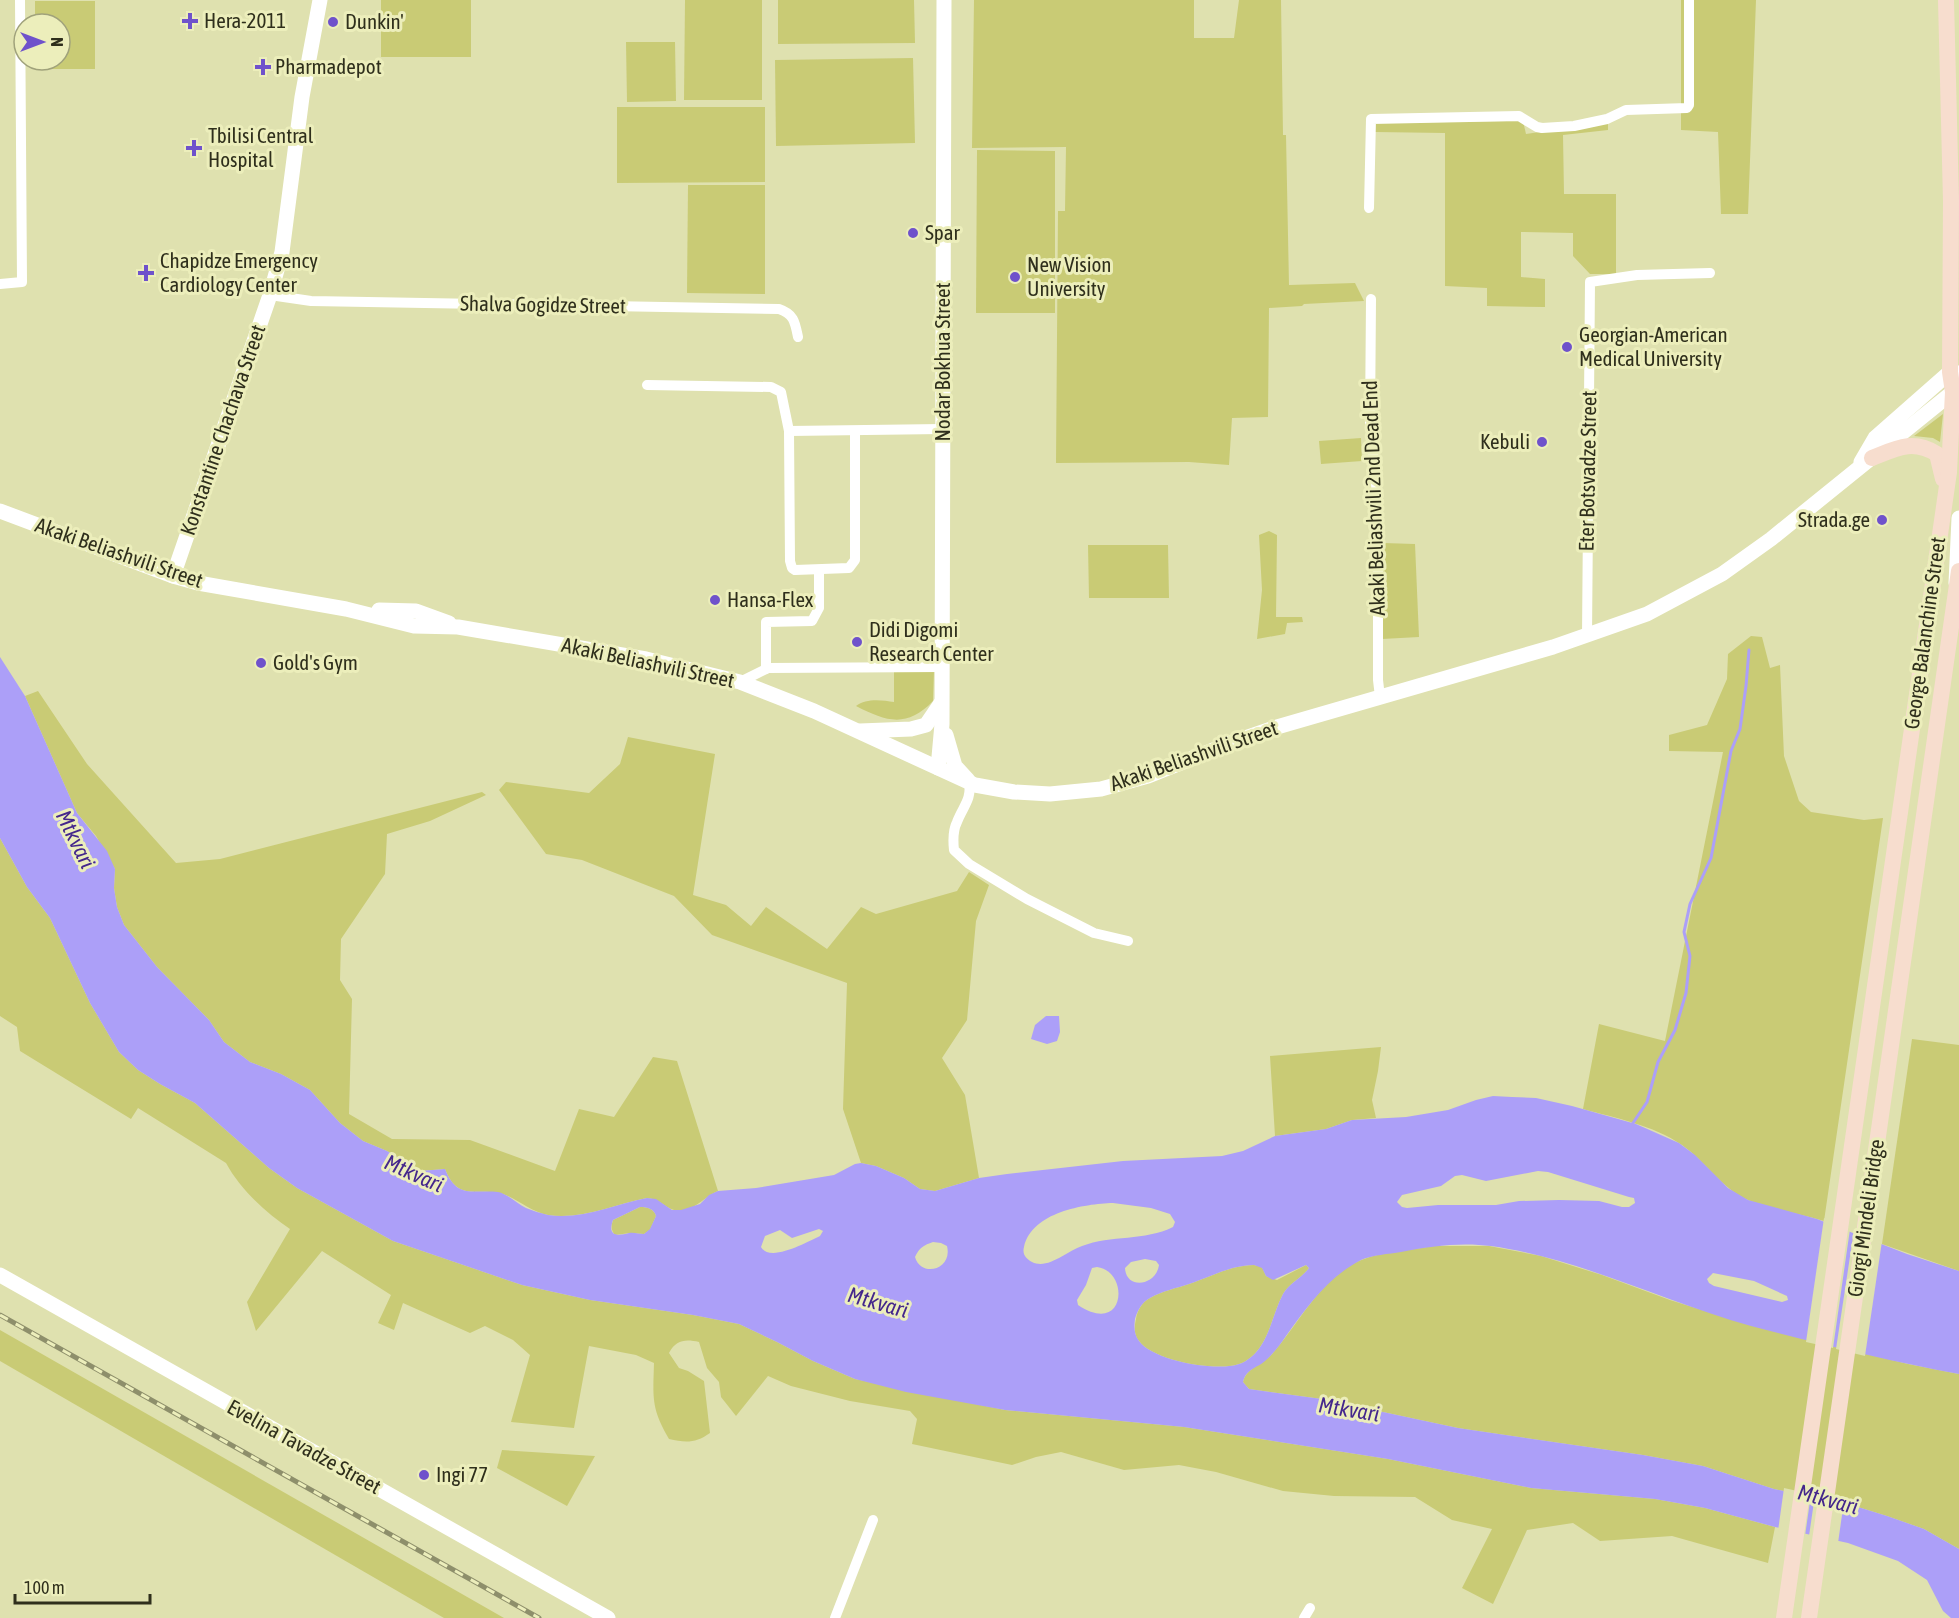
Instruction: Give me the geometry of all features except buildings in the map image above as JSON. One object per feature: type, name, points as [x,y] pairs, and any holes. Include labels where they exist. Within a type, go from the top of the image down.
[{"type":"main road","name":"Konstantine Chachava Street","points":[[173,576],[270,296],[282,252],[302,97],[320,0]]},
{"type":"main road","name":"Nodar Bokhua Street","points":[[942,724],[944,0]]},
{"type":"main road","name":"George Balanchine Street","points":[[1896,834],[1945,496],[1956,389],[1946,0]]},
{"type":"main road","points":[[1948,103],[1959,118]]},
{"type":"main road","points":[[1951,201],[1959,182]]},
{"type":"main road","name":"Akaki Beliashvili Street","points":[[1865,463],[1875,438],[1954,372]]},
{"type":"main road","name":"Akaki Beliashvili Street","points":[[0,512],[173,576],[198,583],[646,659],[740,682],[814,711],[975,785],[1034,794],[1101,789],[1148,776],[1236,741],[1587,637],[1647,614],[1722,574],[1795,520],[1956,389]]},
{"type":"main road","points":[[1865,463],[1903,447],[1927,448],[1937,454],[1940,461],[1945,496]]},
{"type":"main road","points":[[1958,581],[1959,518]]},
{"type":"main road","name":"Giorgi Mindeli Bridge","points":[[1809,1618],[1958,581]]},
{"type":"main road","points":[[858,731],[911,729],[926,725],[941,704]]},
{"type":"main road","points":[[942,724],[955,766],[969,782]]},
{"type":"main road","points":[[938,768],[942,724]]},
{"type":"main road","name":"Giorgi Mindeli Bridge","points":[[1784,1618],[1896,834]]},
{"type":"main road","name":"Evelina Tavadze Street","points":[[0,1275],[608,1618]]},
{"type":"street","points":[[0,284],[22,282],[20,0]]},
{"type":"street","points":[[1369,208],[1371,119],[1519,116],[1542,128],[1574,126],[1607,119],[1626,110],[1688,108],[1689,0]]},
{"type":"street","name":"Eter Botsvadze Street","points":[[1587,637],[1590,282],[1637,275],[1710,273]]},
{"type":"street","name":"Shalva Gogidze Street","points":[[270,296],[311,301],[779,309],[788,312],[794,319],[798,337]]},
{"type":"street","name":"Akaki Beliashvili 2nd Dead End","points":[[1371,299],[1370,423],[1378,505],[1378,680],[1380,697]]},
{"type":"street","points":[[647,385],[771,387],[781,392],[789,431],[790,565],[795,570],[819,571],[849,568],[855,560],[855,431]]},
{"type":"street","points":[[789,431],[942,429]]},
{"type":"street","points":[[766,669],[766,622],[812,621],[819,608],[819,571]]},
{"type":"street","points":[[740,682],[766,669],[941,667]]},
{"type":"street","points":[[969,782],[971,794],[956,824],[954,850],[969,864],[1027,899],[1094,933],[1128,941]]},
{"type":"street","points":[[835,1618],[873,1520]]},
{"type":"street","points":[[1304,1618],[1310,1608]]},
{"type":"green space","points":[[381,0],[471,0],[471,57],[381,57]]},
{"type":"green space","points":[[685,0],[762,0],[762,100],[684,100]]},
{"type":"green space","points":[[778,0],[914,0],[915,43],[778,44]]},
{"type":"green space","points":[[974,0],[1194,0],[1194,38],[1234,38],[1239,0],[1281,0],[1289,285],[1355,283],[1364,301],[1269,308],[1268,417],[1232,418],[1229,465],[1189,462],[1056,463],[1058,211],[1065,211],[1066,147],[972,148]]},
{"type":"green space","points":[[1681,0],[1756,0],[1748,214],[1721,214],[1718,132],[1681,130]]},
{"type":"green space","points":[[35,1],[95,1],[95,69],[72,69],[72,12],[35,12]]},
{"type":"green space","points":[[626,42],[675,42],[676,101],[627,102]]},
{"type":"green space","points":[[913,58],[915,143],[776,146],[775,60]]},
{"type":"green space","points":[[617,107],[765,107],[765,182],[617,183]]},
{"type":"green space","points":[[1523,121],[1526,134],[1608,122],[1608,130],[1563,135],[1564,194],[1616,194],[1616,274],[1590,274],[1573,256],[1573,233],[1521,232],[1521,277],[1545,279],[1545,307],[1487,306],[1487,288],[1445,286],[1445,133],[1375,132],[1375,123]]},
{"type":"green space","points":[[977,150],[1055,151],[1055,313],[976,313]]},
{"type":"green space","points":[[688,185],[765,185],[765,294],[687,293]]},
{"type":"green space","points":[[1943,414],[1940,442],[1933,438],[1914,436]]},
{"type":"green space","points":[[1361,438],[1362,461],[1321,464],[1319,441]]},
{"type":"green space","points":[[1269,531],[1277,535],[1276,617],[1302,617],[1303,622],[1287,623],[1285,634],[1257,639],[1262,590],[1259,535]]},
{"type":"green space","points":[[1383,543],[1415,544],[1419,637],[1382,639]]},
{"type":"green space","points":[[1088,545],[1168,545],[1169,598],[1089,598]]},
{"type":"green space","points":[[1751,636],[1762,637],[1770,668],[1780,665],[1784,756],[1799,801],[1811,812],[1864,820],[1883,818],[1824,1221],[1748,1200],[1730,1189],[1682,1145],[1671,1138],[1634,1123],[1583,1109],[1599,1024],[1665,1041],[1723,752],[1669,751],[1669,735],[1707,725],[1727,679],[1728,654]]},
{"type":"green space","points":[[934,670],[933,701],[914,715],[905,719],[887,719],[856,706],[869,701],[894,702],[894,671]]},
{"type":"green space","points":[[38,691],[87,764],[176,863],[220,859],[482,792],[486,795],[430,821],[387,834],[385,874],[341,939],[340,980],[352,999],[349,1114],[392,1139],[470,1140],[555,1171],[579,1109],[614,1117],[653,1057],[677,1061],[718,1191],[687,1210],[681,1211],[647,1198],[598,1211],[561,1216],[548,1215],[503,1194],[461,1189],[450,1179],[445,1169],[420,1171],[387,1151],[363,1141],[340,1123],[310,1090],[281,1074],[250,1062],[224,1042],[209,1020],[157,967],[124,925],[117,907],[114,888],[115,869],[96,836],[77,813],[25,696]]},
{"type":"green space","points":[[628,737],[715,754],[693,895],[726,905],[751,926],[766,907],[827,949],[861,907],[876,914],[957,891],[969,872],[989,885],[976,921],[967,1020],[942,1058],[965,1095],[979,1178],[935,1191],[920,1189],[904,1178],[876,1166],[861,1163],[843,1109],[847,983],[712,935],[674,896],[582,860],[546,854],[499,790],[506,782],[589,793],[620,764]]},
{"type":"green space","points":[[0,838],[27,887],[50,918],[90,1003],[119,1052],[138,1070],[195,1103],[269,1168],[297,1188],[393,1241],[522,1285],[590,1300],[739,1324],[855,1379],[1005,1410],[1184,1427],[1388,1459],[1531,1488],[1655,1499],[1705,1508],[1775,1527],[1768,1563],[1672,1536],[1600,1541],[1573,1523],[1527,1530],[1493,1604],[1462,1588],[1492,1529],[1452,1520],[1415,1497],[1334,1496],[1283,1491],[1216,1472],[1179,1465],[1124,1470],[1061,1452],[1012,1465],[912,1444],[917,1419],[910,1411],[850,1401],[791,1386],[768,1376],[736,1416],[721,1397],[719,1382],[707,1368],[699,1342],[694,1341],[678,1343],[669,1353],[679,1368],[704,1381],[710,1433],[700,1439],[686,1441],[669,1439],[654,1403],[654,1363],[636,1355],[589,1346],[574,1428],[511,1422],[530,1355],[513,1340],[485,1326],[470,1333],[403,1303],[394,1330],[378,1323],[391,1295],[322,1251],[256,1331],[247,1302],[290,1229],[254,1200],[226,1163],[138,1108],[131,1119],[20,1051],[17,1027],[0,1016]]},
{"type":"green space","points":[[1912,1039],[1959,1045],[1959,1271],[1882,1244]]},
{"type":"green space","points":[[1381,1047],[1372,1100],[1376,1118],[1352,1120],[1326,1129],[1275,1136],[1270,1056]]},
{"type":"green space","points":[[640,1207],[650,1209],[656,1216],[650,1230],[644,1234],[615,1235],[612,1228],[613,1220]]},
{"type":"green space","points":[[1432,1246],[1489,1246],[1541,1256],[1750,1325],[1908,1364],[1959,1374],[1959,1549],[1924,1529],[1887,1516],[1858,1507],[1774,1489],[1703,1466],[1458,1428],[1322,1399],[1249,1389],[1243,1382],[1251,1370],[1272,1354],[1324,1287],[1349,1266],[1379,1255]]},
{"type":"green space","points":[[1254,1265],[1262,1267],[1266,1276],[1277,1280],[1306,1265],[1309,1268],[1283,1294],[1264,1341],[1251,1357],[1242,1363],[1219,1367],[1188,1363],[1158,1354],[1137,1339],[1135,1328],[1137,1316],[1140,1307],[1147,1300],[1228,1269]]},
{"type":"green space","points":[[0,1330],[504,1618],[444,1618],[0,1361]]},
{"type":"green space","points":[[502,1450],[595,1456],[567,1506],[497,1468]]},
{"type":"water","name":"Mtkvari","points":[[0,657],[25,696],[77,813],[107,851],[115,869],[114,888],[117,907],[124,925],[157,967],[209,1020],[224,1042],[250,1062],[281,1074],[310,1090],[340,1123],[363,1141],[387,1151],[420,1171],[445,1169],[450,1179],[461,1189],[502,1193],[526,1208],[548,1215],[586,1213],[647,1198],[656,1199],[672,1210],[681,1210],[700,1204],[709,1195],[718,1191],[756,1188],[834,1175],[861,1163],[876,1166],[904,1178],[920,1189],[935,1191],[979,1178],[1007,1174],[1123,1161],[1222,1156],[1243,1151],[1275,1136],[1326,1129],[1352,1120],[1406,1117],[1448,1110],[1493,1096],[1536,1098],[1636,1124],[1679,1143],[1695,1155],[1728,1188],[1748,1200],[1817,1219],[1907,1254],[1959,1271],[1959,1374],[1855,1352],[1751,1326],[1558,1261],[1525,1252],[1469,1244],[1435,1246],[1375,1256],[1349,1267],[1328,1284],[1274,1352],[1249,1371],[1243,1382],[1249,1389],[1322,1399],[1458,1428],[1703,1466],[1774,1489],[1858,1507],[1887,1516],[1924,1529],[1959,1549],[1959,1618],[1951,1618],[1943,1611],[1927,1580],[1898,1561],[1848,1543],[1775,1527],[1705,1508],[1655,1499],[1531,1488],[1388,1459],[1184,1427],[1005,1410],[906,1392],[855,1379],[739,1324],[590,1300],[522,1285],[393,1241],[297,1188],[269,1168],[195,1103],[138,1070],[119,1052],[90,1003],[50,918],[27,887],[0,838]],"holes":[[[1538,1171],[1548,1172],[1634,1198],[1635,1203],[1629,1207],[1622,1207],[1599,1201],[1559,1200],[1407,1208],[1397,1202],[1402,1195],[1441,1186],[1455,1176],[1462,1175],[1486,1181]],[[1113,1203],[1151,1208],[1170,1214],[1175,1222],[1173,1227],[1151,1234],[1105,1240],[1082,1246],[1044,1264],[1038,1264],[1026,1258],[1024,1247],[1029,1235],[1037,1226],[1061,1212],[1088,1205]],[[640,1207],[650,1209],[656,1216],[650,1229],[644,1234],[615,1234],[611,1230],[613,1220]],[[819,1229],[823,1231],[820,1236],[789,1250],[772,1253],[761,1247],[765,1236],[780,1230],[792,1238]],[[933,1242],[947,1246],[948,1254],[941,1266],[929,1269],[918,1264],[915,1257],[927,1244]],[[1145,1259],[1156,1261],[1159,1265],[1153,1277],[1141,1283],[1130,1280],[1125,1268],[1131,1262]],[[1254,1265],[1262,1268],[1266,1276],[1273,1280],[1306,1265],[1309,1268],[1283,1294],[1264,1341],[1251,1357],[1232,1366],[1203,1366],[1158,1354],[1139,1341],[1135,1331],[1135,1319],[1140,1307],[1147,1300],[1228,1269]],[[1097,1267],[1108,1271],[1115,1279],[1118,1300],[1114,1308],[1106,1313],[1094,1313],[1078,1305],[1077,1300],[1092,1268]],[[1713,1273],[1754,1281],[1787,1296],[1788,1300],[1782,1302],[1709,1283],[1707,1279]]]},
{"type":"water","points":[[1046,1016],[1059,1016],[1060,1032],[1057,1041],[1047,1044],[1031,1039],[1035,1025]]},
{"type":"pier","points":[[1824,1218],[1850,1229],[1833,1348],[1806,1342]]},
{"type":"pier","points":[[1854,1230],[1882,1241],[1865,1356],[1836,1349]]},
{"type":"pier","points":[[1784,1488],[1811,1494],[1805,1536],[1778,1531]]},
{"type":"pier","points":[[1815,1495],[1844,1501],[1838,1543],[1809,1536]]},
{"type":"waterway","points":[[1633,1123],[1647,1102],[1658,1062],[1675,1030],[1686,993],[1690,956],[1684,932],[1690,904],[1711,858],[1731,751],[1740,729],[1749,650]]},
{"type":"railway","points":[[0,1315],[539,1618]]},
{"type":"place","name":"Hera-2011","points":[[190,21]]},
{"type":"place","name":"Dunkin'","points":[[333,22]]},
{"type":"place","name":"Pharmadepot","points":[[263,67]]},
{"type":"place","name":"Tbilisi Central Hospital","points":[[194,148]]},
{"type":"place","name":"Spar","points":[[913,233]]},
{"type":"place","name":"Chapidze Emergency Cardiology Center","points":[[146,273]]},
{"type":"place","name":"New Vision University","points":[[1015,277]]},
{"type":"place","name":"Georgian-American Medical University","points":[[1567,347]]},
{"type":"place","name":"Kebuli","points":[[1542,442]]},
{"type":"place","name":"Strada.ge","points":[[1882,520]]},
{"type":"place","name":"Hansa-Flex","points":[[715,600]]},
{"type":"place","name":"Didi Digomi Research Center","points":[[857,642]]},
{"type":"place","name":"Gold's Gym","points":[[261,663]]},
{"type":"place","name":"Ingi 77","points":[[424,1475]]}]
